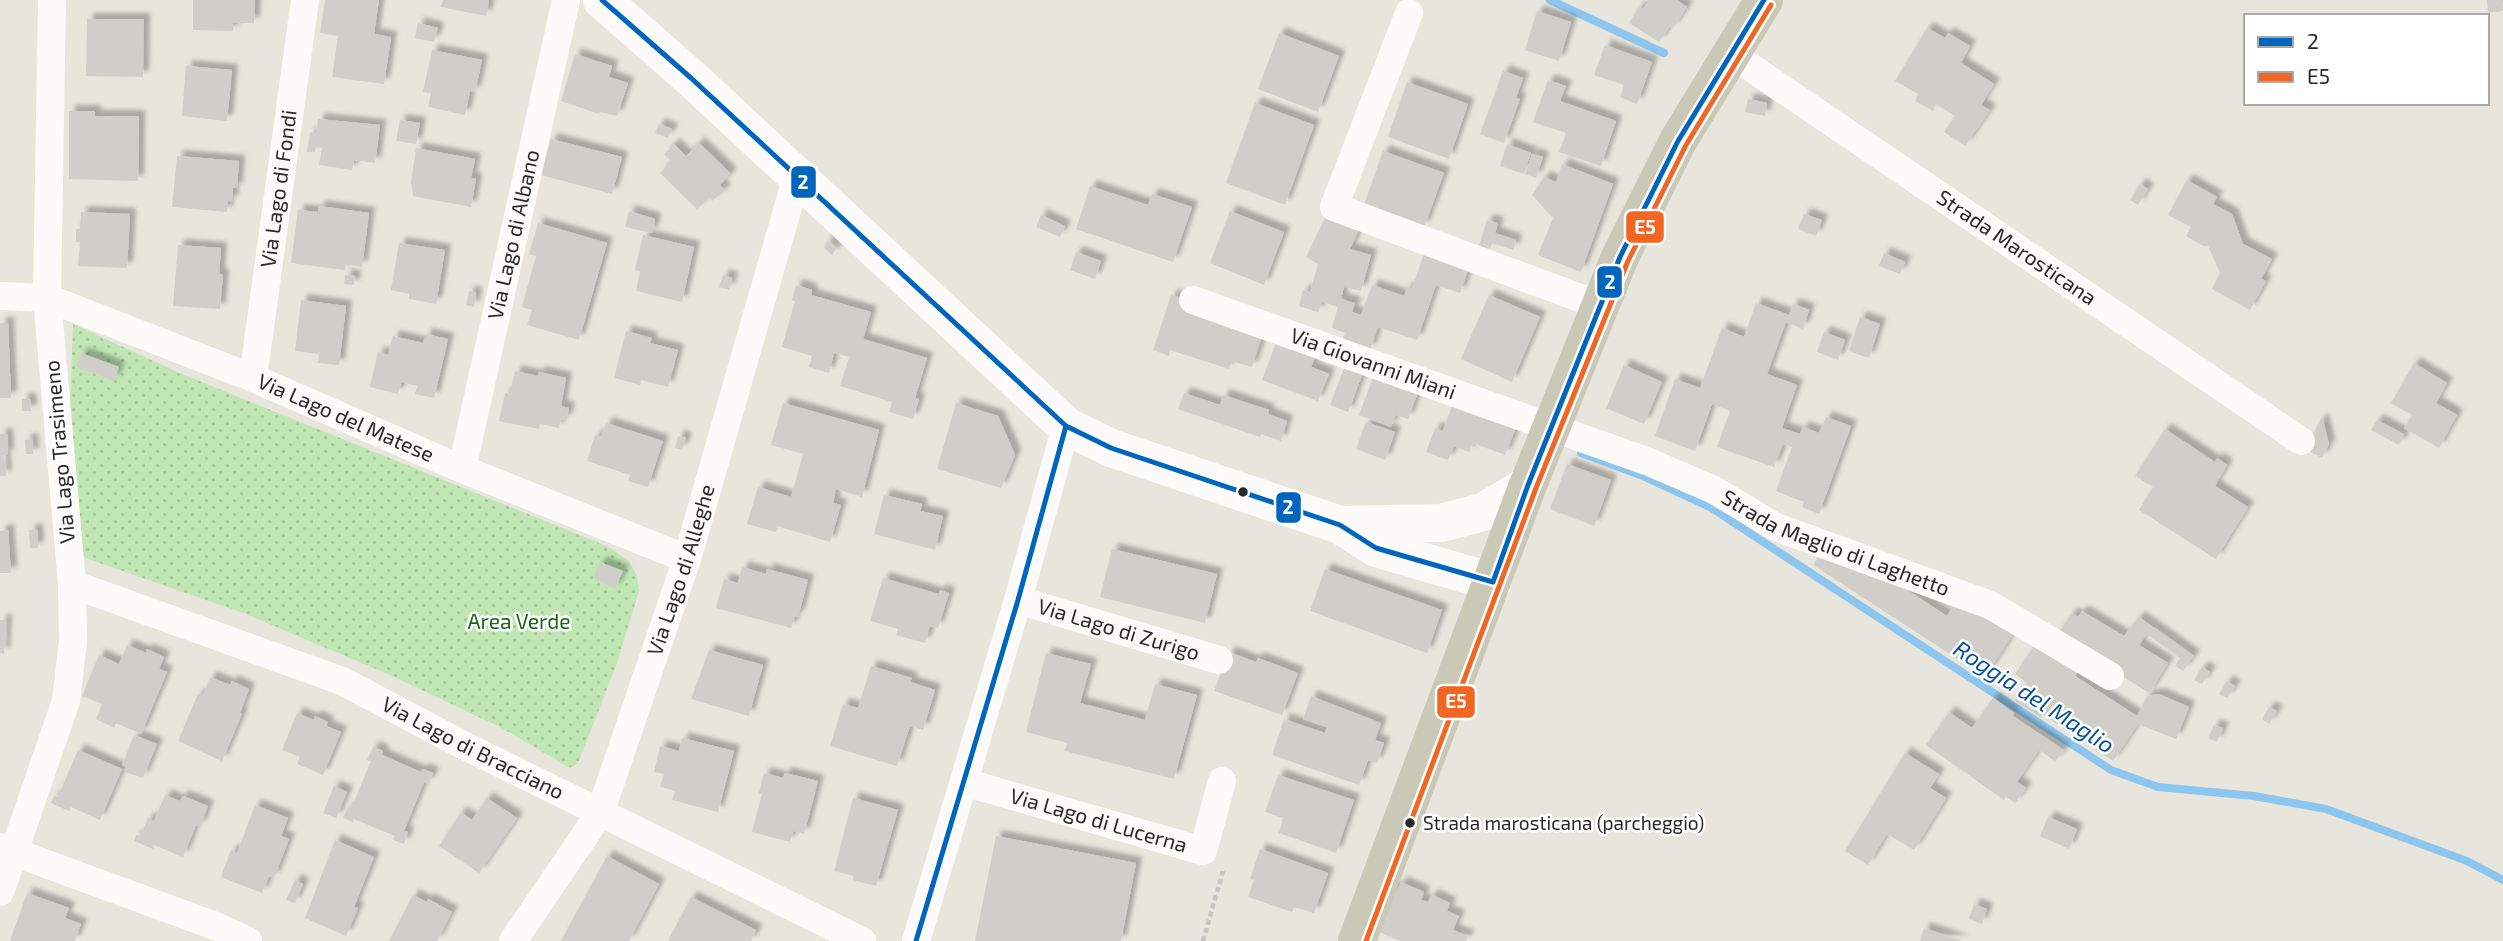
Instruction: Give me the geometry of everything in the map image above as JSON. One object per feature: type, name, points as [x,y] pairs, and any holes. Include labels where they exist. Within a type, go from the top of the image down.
[{"type":"main road","points":[[1357,941],[1528,485],[1599,305],[1639,216],[1678,141],[1764,0]]},
{"type":"street","name":"Via Lago Trasimeno","points":[[0,892],[8,849],[66,701],[73,641],[72,584],[47,298],[52,0]]},
{"type":"street","name":"Via Lago di Fondi","points":[[253,378],[305,0]]},
{"type":"street","name":"Via Lago di Albano","points":[[462,469],[566,0]]},
{"type":"street","points":[[602,0],[691,78],[1066,426],[1111,448],[1340,526],[1376,548],[1493,582]]},
{"type":"street","points":[[1409,13],[1334,207],[1599,305]]},
{"type":"street","name":"Strada Marosticana","points":[[1731,54],[2301,441]]},
{"type":"street","name":"Via Lago di Alleghe","points":[[513,941],[600,813],[687,559],[797,176]]},
{"type":"street","name":"Via Lago del Matese","points":[[0,296],[47,298],[253,378],[462,469],[687,559]]},
{"type":"street","name":"Via Giovanni Miani","points":[[1193,300],[1552,426]]},
{"type":"street","points":[[916,941],[1018,600],[1066,426]]},
{"type":"street","name":"Strada Maglio di Laghetto","points":[[1552,426],[1714,490],[1776,527],[1990,605],[2110,676]]},
{"type":"street","points":[[1340,526],[1441,523],[1483,512],[1528,485]]},
{"type":"street","name":"Via Lago di Bracciano","points":[[72,584],[342,681],[600,813],[862,941]]},
{"type":"street","name":"Via Lago di Zurigo","points":[[1018,600],[1219,660]]},
{"type":"street","name":"Via Lago di Lucerna","points":[[964,782],[1203,851],[1222,781]]},
{"type":"street","points":[[8,849],[218,927],[248,941]]},
{"type":"path","points":[[1203,851],[1223,869],[1203,941]]},
{"type":"green space","name":"Area Verde","points":[[73,324],[182,374],[587,538],[610,548],[629,561],[637,576],[639,591],[617,663],[578,763],[570,768],[502,728],[390,675],[246,614],[77,553],[67,490]]},
{"type":"building","points":[[193,0],[255,0],[254,23],[233,23],[233,31],[193,30]]},
{"type":"building","points":[[325,0],[379,0],[374,34],[391,37],[384,84],[332,77],[338,36],[320,33]]},
{"type":"building","points":[[443,0],[489,0],[486,16],[441,7]]},
{"type":"building","points":[[1649,0],[1677,0],[1687,7],[1673,28],[1670,26],[1659,42],[1629,23],[1639,7],[1643,9]]},
{"type":"building","points":[[2487,0],[2502,0],[2503,11],[2488,13]]},
{"type":"building","points":[[1537,11],[1571,22],[1559,61],[1525,50]]},
{"type":"building","points":[[87,19],[144,19],[143,77],[86,76]]},
{"type":"building","points":[[418,23],[438,28],[434,42],[415,38]]},
{"type":"building","points":[[1927,28],[1945,38],[1948,33],[1970,46],[1961,63],[1994,84],[1981,105],[1990,110],[1965,146],[1944,132],[1955,116],[1936,104],[1933,111],[1915,101],[1918,94],[1895,81]]},
{"type":"building","points":[[1279,33],[1339,56],[1318,112],[1258,89]]},
{"type":"building","points":[[1605,45],[1652,62],[1637,104],[1620,97],[1624,85],[1594,75]]},
{"type":"building","points":[[432,50],[482,60],[475,92],[470,91],[465,115],[428,107],[431,93],[423,92]]},
{"type":"building","points":[[575,54],[612,66],[609,77],[628,83],[617,116],[599,114],[561,101]]},
{"type":"building","points":[[186,66],[232,70],[227,121],[182,116]]},
{"type":"building","points":[[1503,71],[1523,78],[1516,98],[1520,99],[1504,143],[1480,134]]},
{"type":"building","points":[[1548,80],[1566,86],[1560,101],[1616,121],[1601,166],[1559,152],[1566,133],[1533,122]]},
{"type":"building","points":[[1407,82],[1468,104],[1449,159],[1388,137]]},
{"type":"building","points":[[1748,99],[1767,103],[1765,116],[1745,112]]},
{"type":"building","points":[[1255,103],[1314,125],[1285,205],[1226,183]]},
{"type":"building","points":[[69,111],[95,111],[95,116],[139,116],[138,181],[69,179]]},
{"type":"building","points":[[318,119],[380,125],[375,163],[354,160],[352,170],[319,165],[322,148],[316,146],[315,152],[307,152],[310,132],[316,134]]},
{"type":"building","points":[[400,120],[420,123],[416,144],[396,141]]},
{"type":"building","points":[[659,124],[672,129],[668,138],[655,133]]},
{"type":"building","points":[[551,139],[622,157],[612,194],[541,175]]},
{"type":"building","points":[[699,143],[731,174],[720,185],[725,190],[712,201],[709,198],[697,209],[660,173],[671,161],[664,154],[674,144],[686,156]]},
{"type":"building","points":[[1507,144],[1531,153],[1524,174],[1500,166]]},
{"type":"building","points":[[416,148],[475,159],[471,178],[476,179],[471,207],[413,196],[411,182]]},
{"type":"building","points":[[1383,151],[1444,173],[1424,227],[1364,205]]},
{"type":"building","points":[[1532,154],[1543,157],[1536,178],[1525,174]]},
{"type":"building","points":[[177,156],[239,161],[237,188],[233,188],[232,202],[228,201],[227,212],[172,207]]},
{"type":"building","points":[[1562,164],[1613,184],[1581,272],[1538,255],[1553,218],[1532,195],[1544,177],[1556,182]]},
{"type":"building","points":[[2187,180],[2217,197],[2213,204],[2232,214],[2243,244],[2272,259],[2261,279],[2266,281],[2250,310],[2212,289],[2220,273],[2208,246],[2186,236],[2191,227],[2168,215]]},
{"type":"building","points":[[2140,184],[2148,189],[2138,205],[2130,200]]},
{"type":"building","points":[[1090,186],[1148,205],[1152,194],[1192,207],[1173,262],[1076,229]]},
{"type":"building","points":[[319,206],[369,213],[362,267],[346,264],[345,270],[291,263],[298,210],[318,212]]},
{"type":"building","points":[[629,211],[655,219],[652,233],[625,227]]},
{"type":"building","points":[[1230,211],[1284,232],[1264,285],[1210,263]]},
{"type":"building","points":[[81,212],[130,214],[127,268],[78,266],[80,242],[76,242],[76,229],[80,229]]},
{"type":"building","points":[[1327,214],[1360,227],[1350,249],[1371,255],[1361,291],[1344,287],[1341,299],[1355,303],[1352,312],[1361,315],[1372,285],[1404,296],[1407,288],[1412,289],[1424,253],[1468,270],[1460,293],[1436,285],[1417,340],[1378,327],[1370,350],[1342,340],[1345,333],[1332,328],[1338,307],[1322,302],[1318,312],[1299,306],[1303,290],[1310,292],[1318,264],[1306,257]]},
{"type":"building","points":[[1804,214],[1822,220],[1816,236],[1798,229]]},
{"type":"building","points":[[1041,215],[1065,226],[1060,237],[1036,227]]},
{"type":"building","points":[[1487,220],[1498,223],[1495,233],[1516,240],[1513,250],[1492,243],[1490,249],[1479,246]]},
{"type":"building","points":[[538,223],[607,243],[579,340],[527,325],[532,310],[522,307],[536,256],[529,254]]},
{"type":"building","points":[[643,235],[694,247],[682,302],[636,291],[640,271],[635,270]]},
{"type":"building","points":[[827,240],[836,249],[832,255],[824,248]]},
{"type":"building","points":[[399,243],[445,250],[436,304],[409,299],[409,294],[391,290]]},
{"type":"building","points":[[178,245],[221,248],[219,274],[223,275],[220,309],[173,306]]},
{"type":"building","points":[[1076,252],[1101,261],[1095,279],[1070,270]]},
{"type":"building","points":[[1884,253],[1905,262],[1900,274],[1879,266]]},
{"type":"building","points":[[345,275],[355,276],[354,285],[344,284]]},
{"type":"building","points":[[723,275],[732,278],[729,290],[719,287]]},
{"type":"building","points":[[796,285],[812,290],[811,295],[871,312],[863,339],[927,358],[915,398],[919,399],[913,419],[889,412],[892,402],[840,386],[849,357],[834,353],[829,373],[809,367],[812,356],[782,347],[795,301],[792,300]]},
{"type":"building","points":[[469,291],[476,293],[474,307],[466,305]]},
{"type":"building","points":[[1171,295],[1182,298],[1180,306],[1263,333],[1252,367],[1231,361],[1229,369],[1170,350],[1169,356],[1153,350]]},
{"type":"building","points":[[1489,295],[1540,317],[1512,382],[1461,359]]},
{"type":"building","points":[[301,300],[346,306],[339,365],[318,363],[319,354],[295,351]]},
{"type":"building","points":[[1756,303],[1789,315],[1793,304],[1809,310],[1803,329],[1786,322],[1767,374],[1797,385],[1782,428],[1800,434],[1803,427],[1819,433],[1826,417],[1851,426],[1819,514],[1802,507],[1804,502],[1776,491],[1792,447],[1783,444],[1774,467],[1717,447],[1730,411],[1712,404],[1695,451],[1655,436],[1675,379],[1700,388],[1722,328],[1744,337]]},
{"type":"building","points":[[1860,317],[1880,324],[1869,358],[1849,351]]},
{"type":"building","points":[[0,323],[8,323],[11,398],[0,398]]},
{"type":"building","points":[[626,331],[652,338],[650,343],[678,350],[668,387],[641,380],[640,385],[614,378]]},
{"type":"building","points":[[1824,332],[1845,340],[1838,360],[1817,352]]},
{"type":"building","points":[[426,334],[448,339],[434,398],[415,394],[417,386],[401,382],[398,394],[370,387],[378,352],[388,355],[393,336],[423,343]]},
{"type":"building","points":[[1276,343],[1317,353],[1311,367],[1329,374],[1318,401],[1262,380]]},
{"type":"building","points":[[81,353],[119,367],[114,381],[76,367]]},
{"type":"building","points":[[1346,363],[1364,370],[1348,412],[1330,405]]},
{"type":"building","points":[[2414,363],[2447,383],[2436,403],[2457,415],[2439,448],[2404,428],[2412,415],[2391,403]]},
{"type":"building","points":[[1624,365],[1662,382],[1644,424],[1606,408]]},
{"type":"building","points":[[515,371],[538,376],[539,372],[566,378],[561,406],[569,408],[566,420],[561,419],[559,428],[540,424],[539,429],[499,421],[505,393],[510,394]]},
{"type":"building","points":[[1375,373],[1419,389],[1408,419],[1395,415],[1391,427],[1359,415]]},
{"type":"building","points":[[1184,393],[1220,405],[1223,395],[1269,410],[1268,414],[1287,421],[1281,441],[1261,434],[1260,437],[1178,409]]},
{"type":"building","points":[[22,399],[30,399],[31,411],[22,411]]},
{"type":"building","points":[[1454,401],[1517,425],[1505,455],[1473,443],[1469,452],[1454,446],[1448,460],[1426,452],[1435,428],[1443,431]]},
{"type":"building","points":[[783,403],[879,430],[862,497],[836,489],[833,503],[841,505],[830,542],[777,526],[776,532],[747,524],[758,487],[791,497],[803,454],[771,445]]},
{"type":"building","points":[[956,403],[998,416],[1015,455],[1001,488],[937,469]]},
{"type":"building","points":[[2322,417],[2329,444],[2322,458],[2305,449]]},
{"type":"building","points":[[2377,420],[2404,434],[2399,445],[2371,430]]},
{"type":"building","points":[[1366,422],[1395,432],[1385,460],[1356,449]]},
{"type":"building","points":[[606,423],[663,441],[648,487],[628,481],[630,475],[587,461],[595,435],[601,437]]},
{"type":"building","points":[[2165,429],[2215,462],[2217,458],[2227,465],[2215,486],[2248,507],[2216,559],[2139,510],[2153,487],[2135,476]]},
{"type":"building","points":[[0,434],[7,434],[8,455],[4,455],[6,476],[0,476]]},
{"type":"building","points":[[678,436],[686,438],[682,450],[675,448]]},
{"type":"building","points":[[32,439],[33,454],[26,454],[25,440]]},
{"type":"building","points":[[1567,464],[1611,480],[1594,526],[1550,509]]},
{"type":"building","points":[[884,495],[922,504],[920,511],[943,516],[935,550],[874,534]]},
{"type":"building","points":[[8,530],[11,573],[0,573],[0,531]]},
{"type":"building","points":[[29,530],[37,530],[38,548],[30,548]]},
{"type":"building","points":[[1112,549],[1217,574],[1205,623],[1100,597]]},
{"type":"building","points":[[1822,551],[1881,573],[1947,616],[1958,599],[2012,635],[1985,677],[1813,565]]},
{"type":"building","points":[[600,562],[623,571],[615,589],[593,579]]},
{"type":"building","points":[[742,567],[766,574],[767,569],[808,580],[798,617],[795,616],[791,628],[716,608],[724,579],[738,583]]},
{"type":"building","points":[[1325,569],[1442,610],[1427,653],[1310,611]]},
{"type":"building","points":[[883,578],[939,594],[940,590],[949,593],[938,628],[930,626],[925,643],[896,635],[898,629],[870,621]]},
{"type":"building","points":[[2082,611],[2124,636],[2139,617],[2194,656],[2183,671],[2175,666],[2180,658],[2147,634],[2139,645],[2168,663],[2149,693],[2057,635],[2072,613],[2078,617]]},
{"type":"building","points":[[0,620],[6,620],[4,654],[0,653]]},
{"type":"building","points":[[2037,642],[2078,671],[2075,676],[2137,716],[2147,696],[2159,694],[2189,707],[2176,739],[2138,724],[2113,761],[2043,715],[2041,718],[2015,701],[2027,683],[2015,674]]},
{"type":"building","points":[[127,645],[146,653],[147,649],[164,657],[159,669],[167,672],[141,734],[116,723],[114,728],[96,719],[102,704],[82,696],[99,655],[119,664]]},
{"type":"building","points":[[709,650],[763,665],[749,716],[691,699]]},
{"type":"building","points":[[1229,652],[1256,662],[1258,658],[1298,673],[1282,715],[1214,691]]},
{"type":"building","points":[[1046,653],[1091,664],[1080,703],[1145,720],[1155,684],[1197,695],[1174,779],[1065,751],[1067,743],[1026,732]]},
{"type":"building","points":[[871,666],[912,678],[910,682],[935,690],[923,730],[910,726],[897,766],[830,746],[843,704],[858,708]]},
{"type":"building","points":[[2202,667],[2210,672],[2202,684],[2194,680]]},
{"type":"building","points":[[210,677],[230,685],[232,681],[249,689],[240,713],[242,714],[222,761],[178,741],[198,694],[203,695]]},
{"type":"building","points":[[2227,681],[2235,686],[2227,698],[2219,694]]},
{"type":"building","points":[[1311,696],[1381,723],[1375,740],[1384,743],[1377,763],[1368,760],[1359,785],[1272,755],[1284,719],[1325,733],[1327,727],[1303,719]]},
{"type":"building","points":[[1993,698],[2014,713],[2013,716],[2064,750],[2055,761],[2039,750],[2017,782],[2026,788],[2015,803],[2006,797],[2004,800],[1926,745],[1949,712],[1972,728]]},
{"type":"building","points":[[2269,707],[2277,711],[2269,724],[2262,719]]},
{"type":"building","points":[[297,713],[314,720],[315,716],[328,722],[326,726],[341,732],[323,775],[297,764],[300,757],[282,750]]},
{"type":"building","points":[[2214,725],[2223,728],[2217,742],[2208,738]]},
{"type":"building","points":[[134,735],[157,744],[143,778],[125,772],[127,767],[122,765]]},
{"type":"building","points":[[682,738],[734,751],[718,812],[672,800],[675,791],[660,787],[664,774],[654,772],[660,746],[679,751]]},
{"type":"building","points":[[373,747],[383,751],[382,755],[421,772],[423,769],[433,773],[428,784],[424,782],[404,831],[408,832],[404,844],[393,840],[395,836],[354,819],[353,822],[343,818],[348,807],[351,809],[371,761],[367,760]]},
{"type":"building","points":[[78,750],[122,769],[100,820],[71,807],[69,811],[51,803],[54,796],[58,797]]},
{"type":"building","points":[[1905,753],[1939,774],[1930,788],[1946,798],[1914,850],[1887,834],[1868,865],[1845,851]]},
{"type":"building","points":[[764,773],[783,778],[785,773],[818,781],[804,834],[793,831],[790,842],[752,832],[762,794],[759,793]]},
{"type":"building","points":[[1278,775],[1354,800],[1336,853],[1279,833],[1283,818],[1265,812]]},
{"type":"building","points":[[334,786],[347,792],[336,818],[323,813]]},
{"type":"building","points":[[165,795],[180,801],[183,796],[208,806],[200,827],[196,825],[183,857],[154,845],[153,849],[134,841],[136,835],[140,836],[148,818],[154,821]]},
{"type":"building","points":[[487,798],[517,818],[479,873],[439,846],[461,812],[472,820]]},
{"type":"building","points":[[853,798],[898,810],[876,886],[834,871]]},
{"type":"building","points":[[255,805],[288,818],[281,836],[289,839],[274,878],[269,876],[262,893],[221,877],[231,850],[237,853]]},
{"type":"building","points":[[2048,817],[2077,829],[2069,849],[2040,836]]},
{"type":"building","points":[[996,836],[1136,863],[1121,941],[975,941]]},
{"type":"building","points":[[335,840],[374,857],[354,907],[358,908],[346,936],[305,918]]},
{"type":"building","points":[[1260,849],[1328,873],[1314,913],[1294,907],[1292,912],[1248,897],[1254,880],[1250,879]]},
{"type":"building","points":[[607,856],[659,884],[629,941],[561,941]]},
{"type":"building","points":[[295,880],[303,884],[295,903],[286,900]]},
{"type":"building","points":[[1401,882],[1424,892],[1421,900],[1428,902],[1432,895],[1450,903],[1447,911],[1459,916],[1453,930],[1468,936],[1466,941],[1400,941],[1372,929],[1390,886],[1398,889]]},
{"type":"building","points":[[27,893],[69,908],[65,918],[81,924],[75,941],[10,941]]},
{"type":"building","points":[[413,895],[427,902],[428,899],[452,912],[437,941],[389,941]]},
{"type":"building","points":[[691,897],[756,930],[751,941],[668,941]]},
{"type":"building","points":[[1974,904],[1987,909],[1982,924],[1969,919]]},
{"type":"building","points":[[1924,928],[1963,941],[1920,941]]},
{"type":"waterway","name":"Roggia del Maglio","points":[[1550,0],[1664,53]]},
{"type":"waterway","name":"Roggia del Maglio","points":[[1581,453],[1643,476],[1710,507],[2111,770],[2158,787],[2254,796],[2326,809],[2467,861],[2503,880]]},
{"type":"transit line","name":"2","points":[[602,0],[691,78],[1066,426],[1111,448],[1340,525],[1376,548],[1493,582]]},
{"type":"transit line","name":"2","points":[[1493,582],[1528,485],[1620,257],[1678,141],[1764,0]]},
{"type":"transit line","name":"E5","points":[[1366,941],[1536,488],[1628,261],[1686,145],[1771,5]]},
{"type":"transit line","name":"2","points":[[916,941],[1018,600],[1066,426]]},
{"type":"place","name":"Strada marosticana (parcheggio)","points":[[1410,823]]}]
